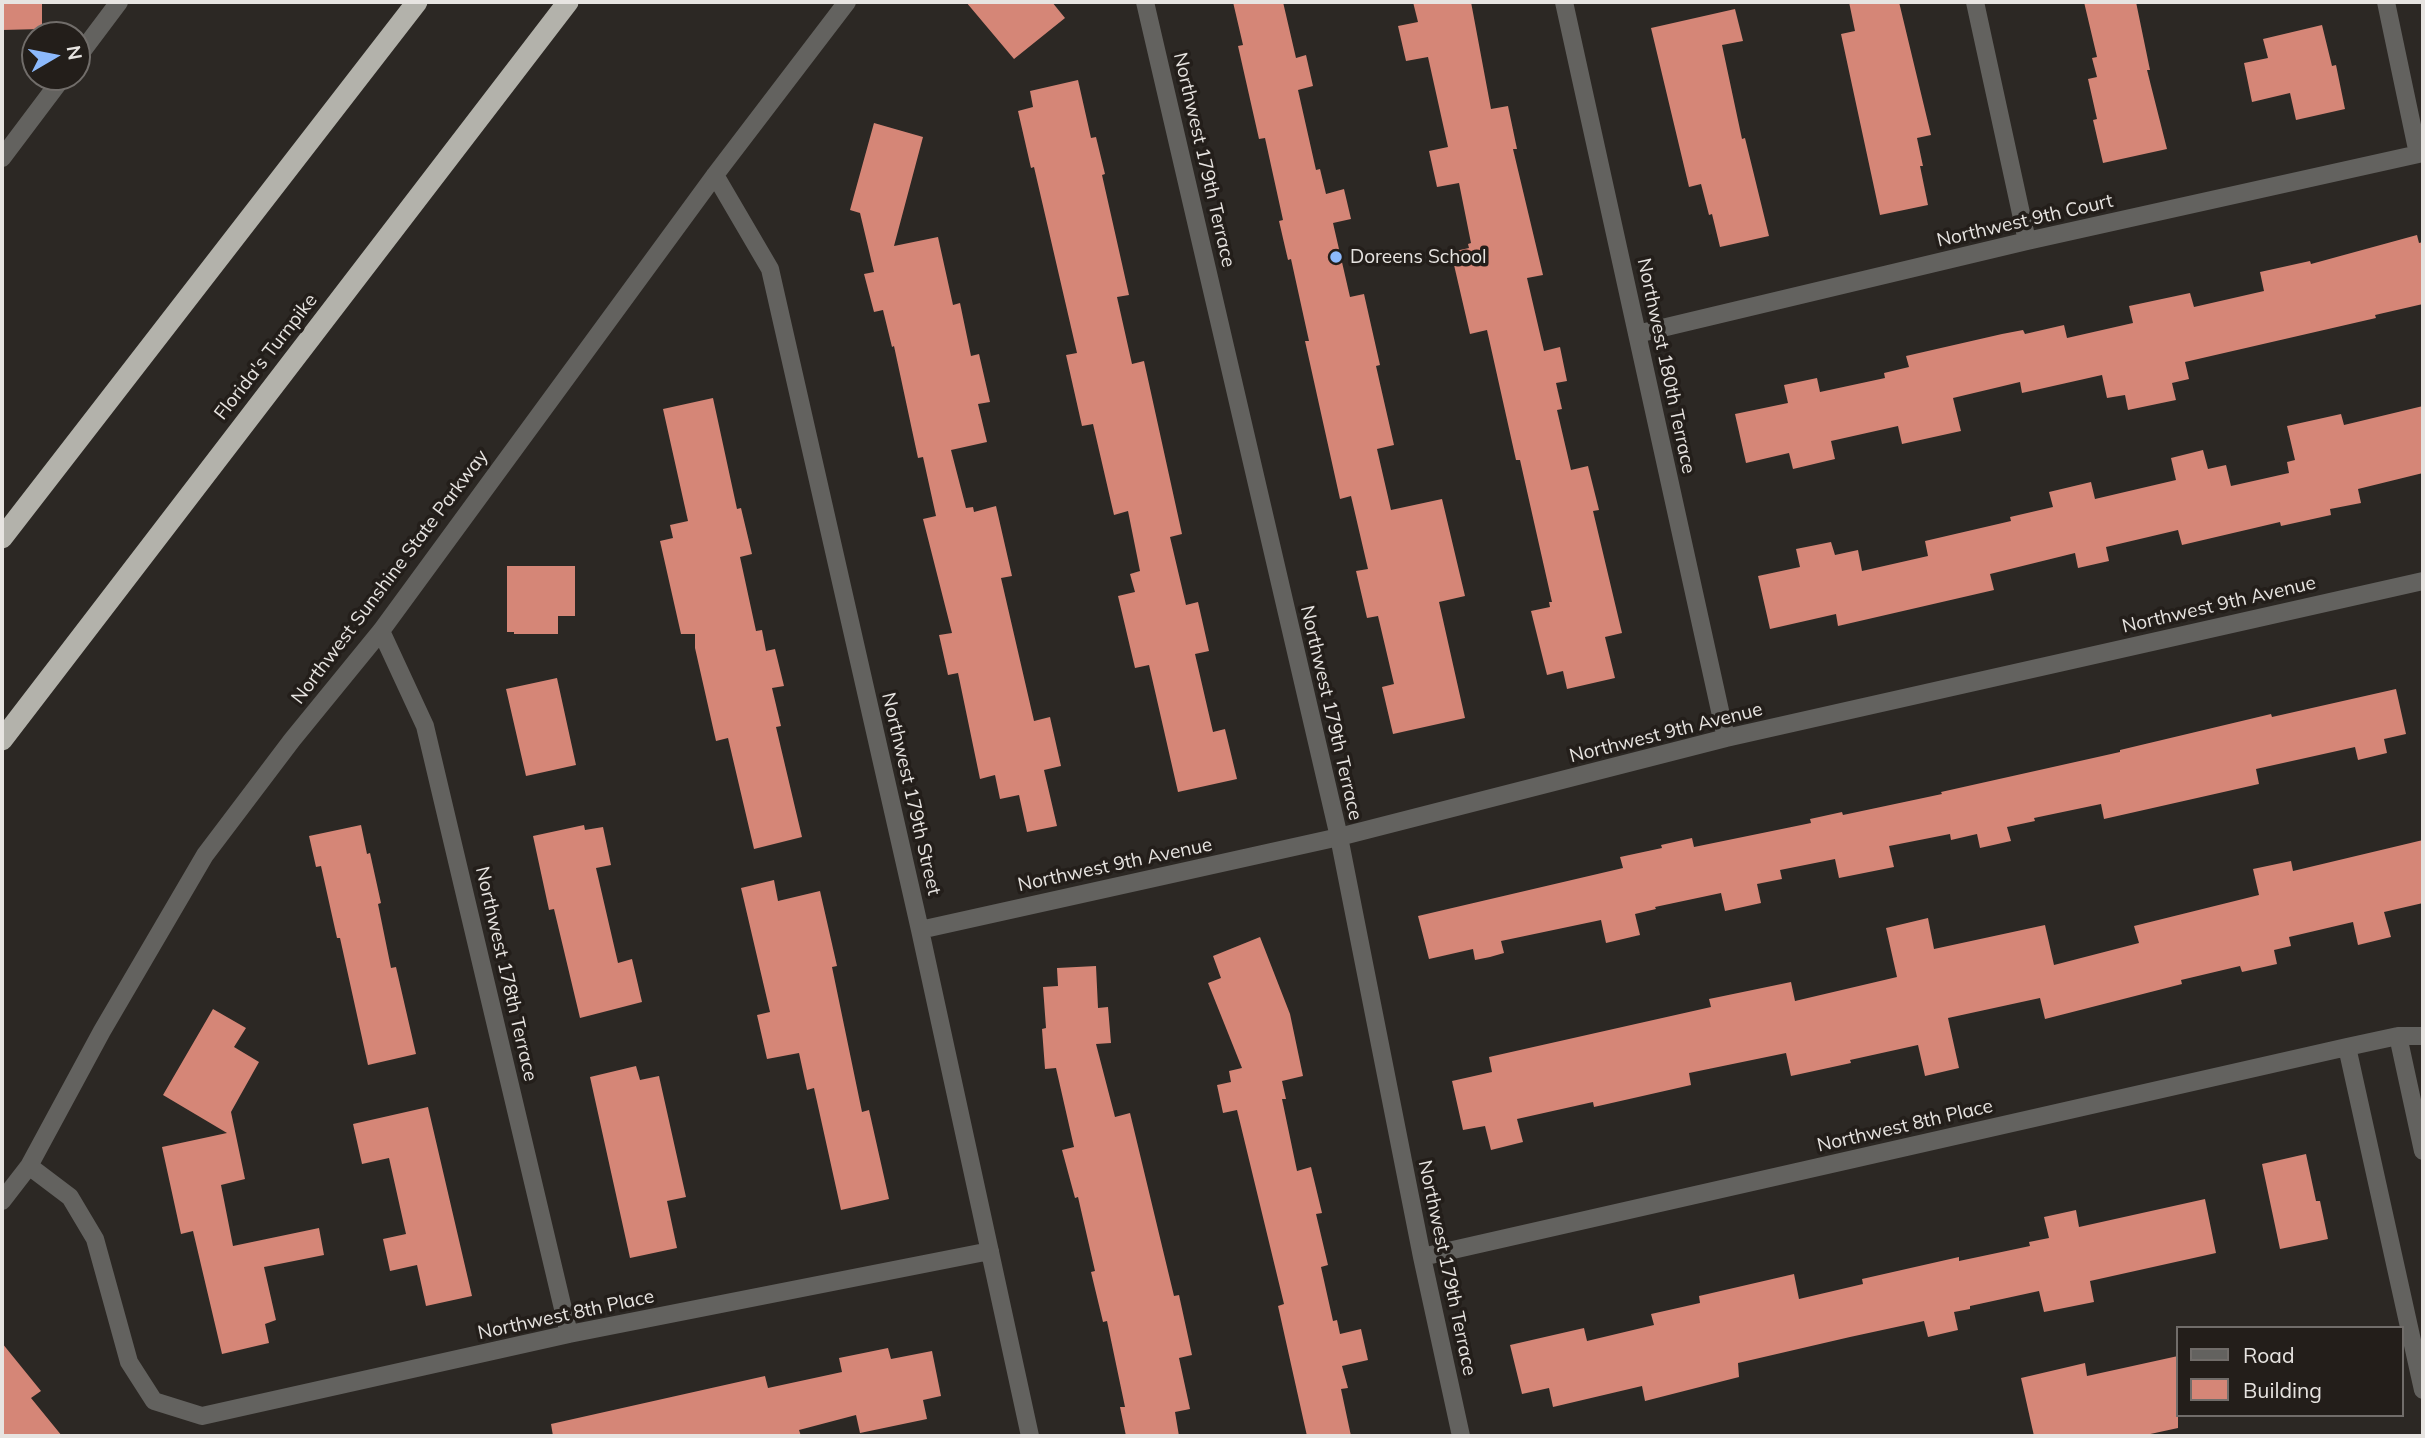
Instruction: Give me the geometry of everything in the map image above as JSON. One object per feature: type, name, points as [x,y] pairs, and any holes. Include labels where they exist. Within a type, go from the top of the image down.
[{"type":"highway","points":[[2,538],[417,2]]},
{"type":"highway","name":"Florida's Turnpike","points":[[2,740],[568,2]]},
{"type":"street","points":[[91,39],[119,2]]},
{"type":"street","name":"Northwest Sunshine State Parkway","points":[[2,1201],[29,1166],[102,1031],[205,855],[292,740],[381,631],[715,175],[847,2]]},
{"type":"street","name":"Northwest 179th Terrace","points":[[1145,2],[1339,837],[1422,1257],[1461,1436]]},
{"type":"street","name":"Northwest 180th Terrace","points":[[1564,2],[1726,738]]},
{"type":"street","points":[[1975,2],[2027,241]]},
{"type":"street","points":[[2386,2],[2421,153]]},
{"type":"street","points":[[2,158],[52,91]]},
{"type":"street","name":"Northwest 9th Court","points":[[1637,334],[2027,241],[2421,153]]},
{"type":"street","name":"Northwest 179th Street","points":[[715,175],[770,269],[920,930],[1030,1436]]},
{"type":"street","name":"Northwest 9th Avenue","points":[[920,930],[1339,837],[1726,738],[2423,581]]},
{"type":"street","name":"Northwest 178th Terrace","points":[[381,631],[425,726],[569,1334]]},
{"type":"street","name":"Northwest 8th Place","points":[[2398,1036],[2423,1022]]},
{"type":"street","points":[[2398,1036],[2423,1151]]},
{"type":"street","name":"Northwest 8th Place","points":[[1422,1257],[2347,1047],[2398,1036],[2423,1036]]},
{"type":"street","points":[[2347,1047],[2423,1391]]},
{"type":"street","name":"Northwest 8th Place","points":[[29,1166],[71,1197],[95,1239],[129,1362],[153,1401],[202,1416],[569,1334],[990,1251]]},
{"type":"building","points":[[2,2],[42,2],[42,21],[21,21],[21,30],[2,30]]},
{"type":"building","points":[[966,2],[1052,2],[1065,18],[1014,59]]},
{"type":"building","points":[[1233,2],[1283,2],[1296,58],[1306,55],[1313,86],[1298,90],[1316,170],[1320,169],[1326,194],[1344,189],[1351,219],[1333,223],[1350,297],[1364,294],[1380,365],[1376,366],[1394,445],[1377,449],[1391,510],[1442,499],[1465,596],[1439,602],[1465,718],[1393,734],[1382,687],[1394,684],[1378,616],[1367,618],[1356,571],[1368,569],[1351,496],[1340,499],[1305,341],[1309,341],[1291,259],[1288,260],[1279,221],[1283,220],[1265,138],[1259,139],[1238,46],[1243,45]]},
{"type":"building","points":[[1413,2],[1471,2],[1491,109],[1508,106],[1517,149],[1513,149],[1543,275],[1527,278],[1544,351],[1560,347],[1567,381],[1556,383],[1562,409],[1557,410],[1571,470],[1588,466],[1599,510],[1593,511],[1622,633],[1605,637],[1615,678],[1567,689],[1563,671],[1547,675],[1531,611],[1550,607],[1549,602],[1552,602],[1520,460],[1516,460],[1487,330],[1470,334],[1451,252],[1469,248],[1468,244],[1471,243],[1459,183],[1437,187],[1429,151],[1448,147],[1428,57],[1406,61],[1398,26],[1418,22]]},
{"type":"building","points":[[1849,2],[1899,2],[1931,135],[1917,138],[1928,205],[1880,215],[1841,34],[1855,31]]},
{"type":"building","points":[[2084,2],[2136,2],[2150,70],[2147,70],[2167,149],[2103,163],[2093,120],[2097,119],[2088,79],[2097,77],[2092,58],[2097,57]]},
{"type":"building","points":[[1735,9],[1743,41],[1722,45],[1742,139],[1745,138],[1769,236],[1720,247],[1701,184],[1689,187],[1651,28]]},
{"type":"building","points":[[2322,25],[2332,66],[2336,65],[2345,109],[2296,120],[2290,93],[2252,102],[2244,63],[2268,58],[2263,39]]},
{"type":"building","points":[[1078,80],[1091,138],[1096,137],[1105,174],[1102,175],[1129,295],[1117,297],[1132,364],[1144,361],[1182,534],[1170,537],[1186,605],[1198,602],[1209,651],[1195,654],[1213,732],[1225,729],[1237,779],[1178,792],[1149,665],[1135,668],[1118,596],[1135,592],[1130,574],[1140,571],[1128,511],[1114,515],[1093,424],[1082,426],[1066,355],[1077,353],[1034,167],[1031,168],[1018,111],[1033,107],[1030,91]]},
{"type":"building","points":[[874,123],[923,137],[894,246],[938,237],[953,305],[960,303],[971,356],[979,354],[990,402],[978,404],[987,442],[951,450],[966,508],[973,507],[974,512],[996,506],[1012,576],[1001,578],[1034,721],[1050,717],[1061,766],[1044,770],[1057,826],[1027,832],[1019,795],[1000,799],[995,775],[980,779],[958,673],[948,675],[939,635],[952,633],[923,519],[936,516],[923,457],[918,458],[894,346],[892,347],[883,310],[874,312],[864,274],[874,272],[860,213],[850,210]]},
{"type":"building","points":[[2417,235],[2419,243],[2423,242],[2423,304],[2375,315],[2376,318],[2185,362],[2189,379],[2172,383],[2176,400],[2128,410],[2125,395],[2107,398],[2102,375],[2022,393],[2020,382],[1953,398],[1961,431],[1902,444],[1898,426],[1831,441],[1835,459],[1793,469],[1789,453],[1746,463],[1735,414],[1788,403],[1784,385],[1817,378],[1820,392],[1885,378],[1884,373],[1909,367],[1906,356],[2002,334],[2023,330],[2025,334],[2064,325],[2067,338],[2133,323],[2129,306],[2190,293],[2194,307],[2264,291],[2260,272],[2310,261],[2311,264]]},
{"type":"building","points":[[713,398],[737,509],[741,508],[752,554],[740,557],[756,631],[762,630],[766,651],[775,649],[784,686],[772,688],[781,726],[776,727],[802,837],[754,849],[728,738],[716,741],[695,648],[695,634],[681,634],[660,541],[673,538],[670,525],[688,521],[663,409]]},
{"type":"building","points":[[2423,406],[2423,473],[2358,489],[2361,503],[2330,509],[2331,515],[2281,526],[2280,522],[2182,545],[2178,530],[2106,547],[2109,561],[2078,568],[2075,553],[1990,574],[1994,590],[1838,626],[1836,614],[1770,629],[1758,576],[1800,567],[1796,549],[1831,542],[1835,555],[1858,550],[1862,571],[1928,556],[1925,541],[2011,521],[2010,517],[2053,507],[2049,492],[2091,482],[2095,499],[2176,480],[2171,458],[2203,450],[2208,469],[2226,465],[2231,486],[2289,473],[2287,462],[2295,460],[2287,426],[2341,414],[2344,425]]},
{"type":"building","points":[[507,566],[575,566],[575,616],[558,616],[558,634],[507,632]]},
{"type":"building","points":[[557,678],[576,765],[526,776],[506,689]]},
{"type":"building","points":[[2396,689],[2406,734],[2384,739],[2387,753],[2358,760],[2355,747],[2256,769],[2259,784],[2104,819],[2101,804],[2034,818],[2035,821],[2007,827],[2011,841],[1980,848],[1977,834],[1951,840],[1950,834],[1889,846],[1894,867],[1839,878],[1835,859],[1780,870],[1782,879],[1757,884],[1761,903],[1725,911],[1721,893],[1655,907],[1656,909],[1635,914],[1640,935],[1606,943],[1601,920],[1501,941],[1504,953],[1490,957],[1475,960],[1473,949],[1429,959],[1418,916],[1623,868],[1620,857],[1662,848],[1661,845],[1692,838],[1694,847],[1811,823],[1810,819],[1842,812],[1843,815],[1942,794],[1941,792],[2120,752],[2271,714],[2272,717]]},
{"type":"building","points":[[361,825],[381,903],[378,904],[391,968],[396,967],[416,1054],[368,1065],[340,938],[337,938],[321,866],[316,867],[309,836]]},
{"type":"building","points":[[584,825],[585,830],[603,827],[611,865],[596,868],[618,963],[632,959],[642,1002],[580,1018],[554,909],[549,910],[533,836]]},
{"type":"building","points":[[2423,840],[2423,903],[2384,912],[2391,937],[2358,945],[2353,922],[2289,937],[2291,946],[2274,950],[2277,964],[2242,972],[2240,966],[2181,980],[2182,984],[2045,1019],[2040,998],[1948,1018],[1959,1068],[1925,1076],[1918,1045],[1791,1076],[1786,1053],[1689,1073],[1691,1085],[1594,1107],[1593,1102],[1517,1119],[1523,1142],[1491,1150],[1485,1126],[1463,1130],[1452,1081],[1492,1072],[1489,1057],[1711,1007],[1709,999],[1791,982],[1795,1001],[1897,977],[1886,928],[1928,918],[1934,949],[2045,925],[2054,965],[2139,943],[2134,926],[2259,895],[2253,869],[2291,861],[2293,871]]},
{"type":"building","points":[[774,880],[778,901],[820,891],[837,966],[832,967],[862,1112],[869,1110],[889,1199],[841,1210],[814,1088],[807,1090],[799,1053],[767,1059],[757,1015],[770,1012],[741,888]]},
{"type":"building","points":[[1260,937],[1290,1014],[1303,1076],[1282,1081],[1286,1099],[1282,1099],[1297,1171],[1311,1167],[1322,1213],[1316,1214],[1328,1265],[1321,1267],[1333,1321],[1337,1320],[1340,1334],[1361,1329],[1368,1360],[1342,1366],[1348,1388],[1341,1389],[1351,1436],[1307,1436],[1278,1306],[1284,1304],[1237,1110],[1223,1113],[1217,1085],[1231,1082],[1229,1071],[1242,1068],[1208,983],[1221,978],[1213,956]]},
{"type":"building","points":[[1096,966],[1098,1008],[1108,1007],[1111,1043],[1096,1044],[1115,1117],[1130,1113],[1174,1296],[1179,1295],[1192,1355],[1179,1358],[1190,1409],[1175,1412],[1179,1436],[1126,1436],[1120,1407],[1125,1407],[1107,1321],[1103,1322],[1091,1272],[1095,1271],[1078,1197],[1075,1198],[1062,1150],[1074,1147],[1056,1068],[1045,1069],[1043,987],[1058,986],[1057,968]]},
{"type":"building","points":[[213,1009],[246,1028],[234,1047],[259,1062],[231,1112],[245,1179],[221,1185],[233,1246],[319,1228],[324,1255],[264,1267],[276,1320],[265,1324],[269,1343],[222,1354],[193,1231],[181,1234],[162,1147],[227,1133],[163,1095]]},
{"type":"building","points":[[636,1066],[640,1080],[659,1076],[686,1197],[667,1201],[677,1248],[630,1258],[590,1077]]},
{"type":"building","points":[[428,1107],[472,1296],[426,1306],[417,1265],[390,1271],[383,1239],[406,1234],[389,1158],[362,1164],[353,1124]]},
{"type":"building","points":[[2306,1154],[2328,1239],[2280,1249],[2262,1164]]},
{"type":"building","points":[[2205,1199],[2216,1253],[2090,1281],[2094,1302],[2044,1312],[2039,1291],[1970,1306],[1970,1309],[1954,1312],[1958,1330],[1928,1337],[1924,1321],[1850,1337],[1738,1363],[1739,1377],[1645,1401],[1642,1386],[1553,1407],[1549,1388],[1522,1394],[1510,1345],[1584,1328],[1587,1341],[1654,1325],[1651,1314],[1700,1303],[1699,1296],[1794,1274],[1799,1299],[1863,1284],[1862,1279],[1959,1257],[1959,1261],[2030,1246],[2029,1242],[2049,1238],[2044,1217],[2076,1210],[2079,1227]]},
{"type":"building","points":[[2,1343],[41,1391],[31,1398],[62,1436],[2,1436]]},
{"type":"building","points":[[888,1348],[891,1359],[932,1351],[941,1396],[923,1400],[927,1419],[860,1433],[856,1415],[799,1430],[801,1436],[553,1436],[551,1424],[765,1376],[768,1388],[842,1372],[839,1358]]},
{"type":"building","points":[[2176,1356],[2178,1428],[2141,1436],[2034,1436],[2021,1378],[2085,1363],[2087,1376]]},
{"type":"place","name":"Doreens School","points":[[1336,257]]}]
